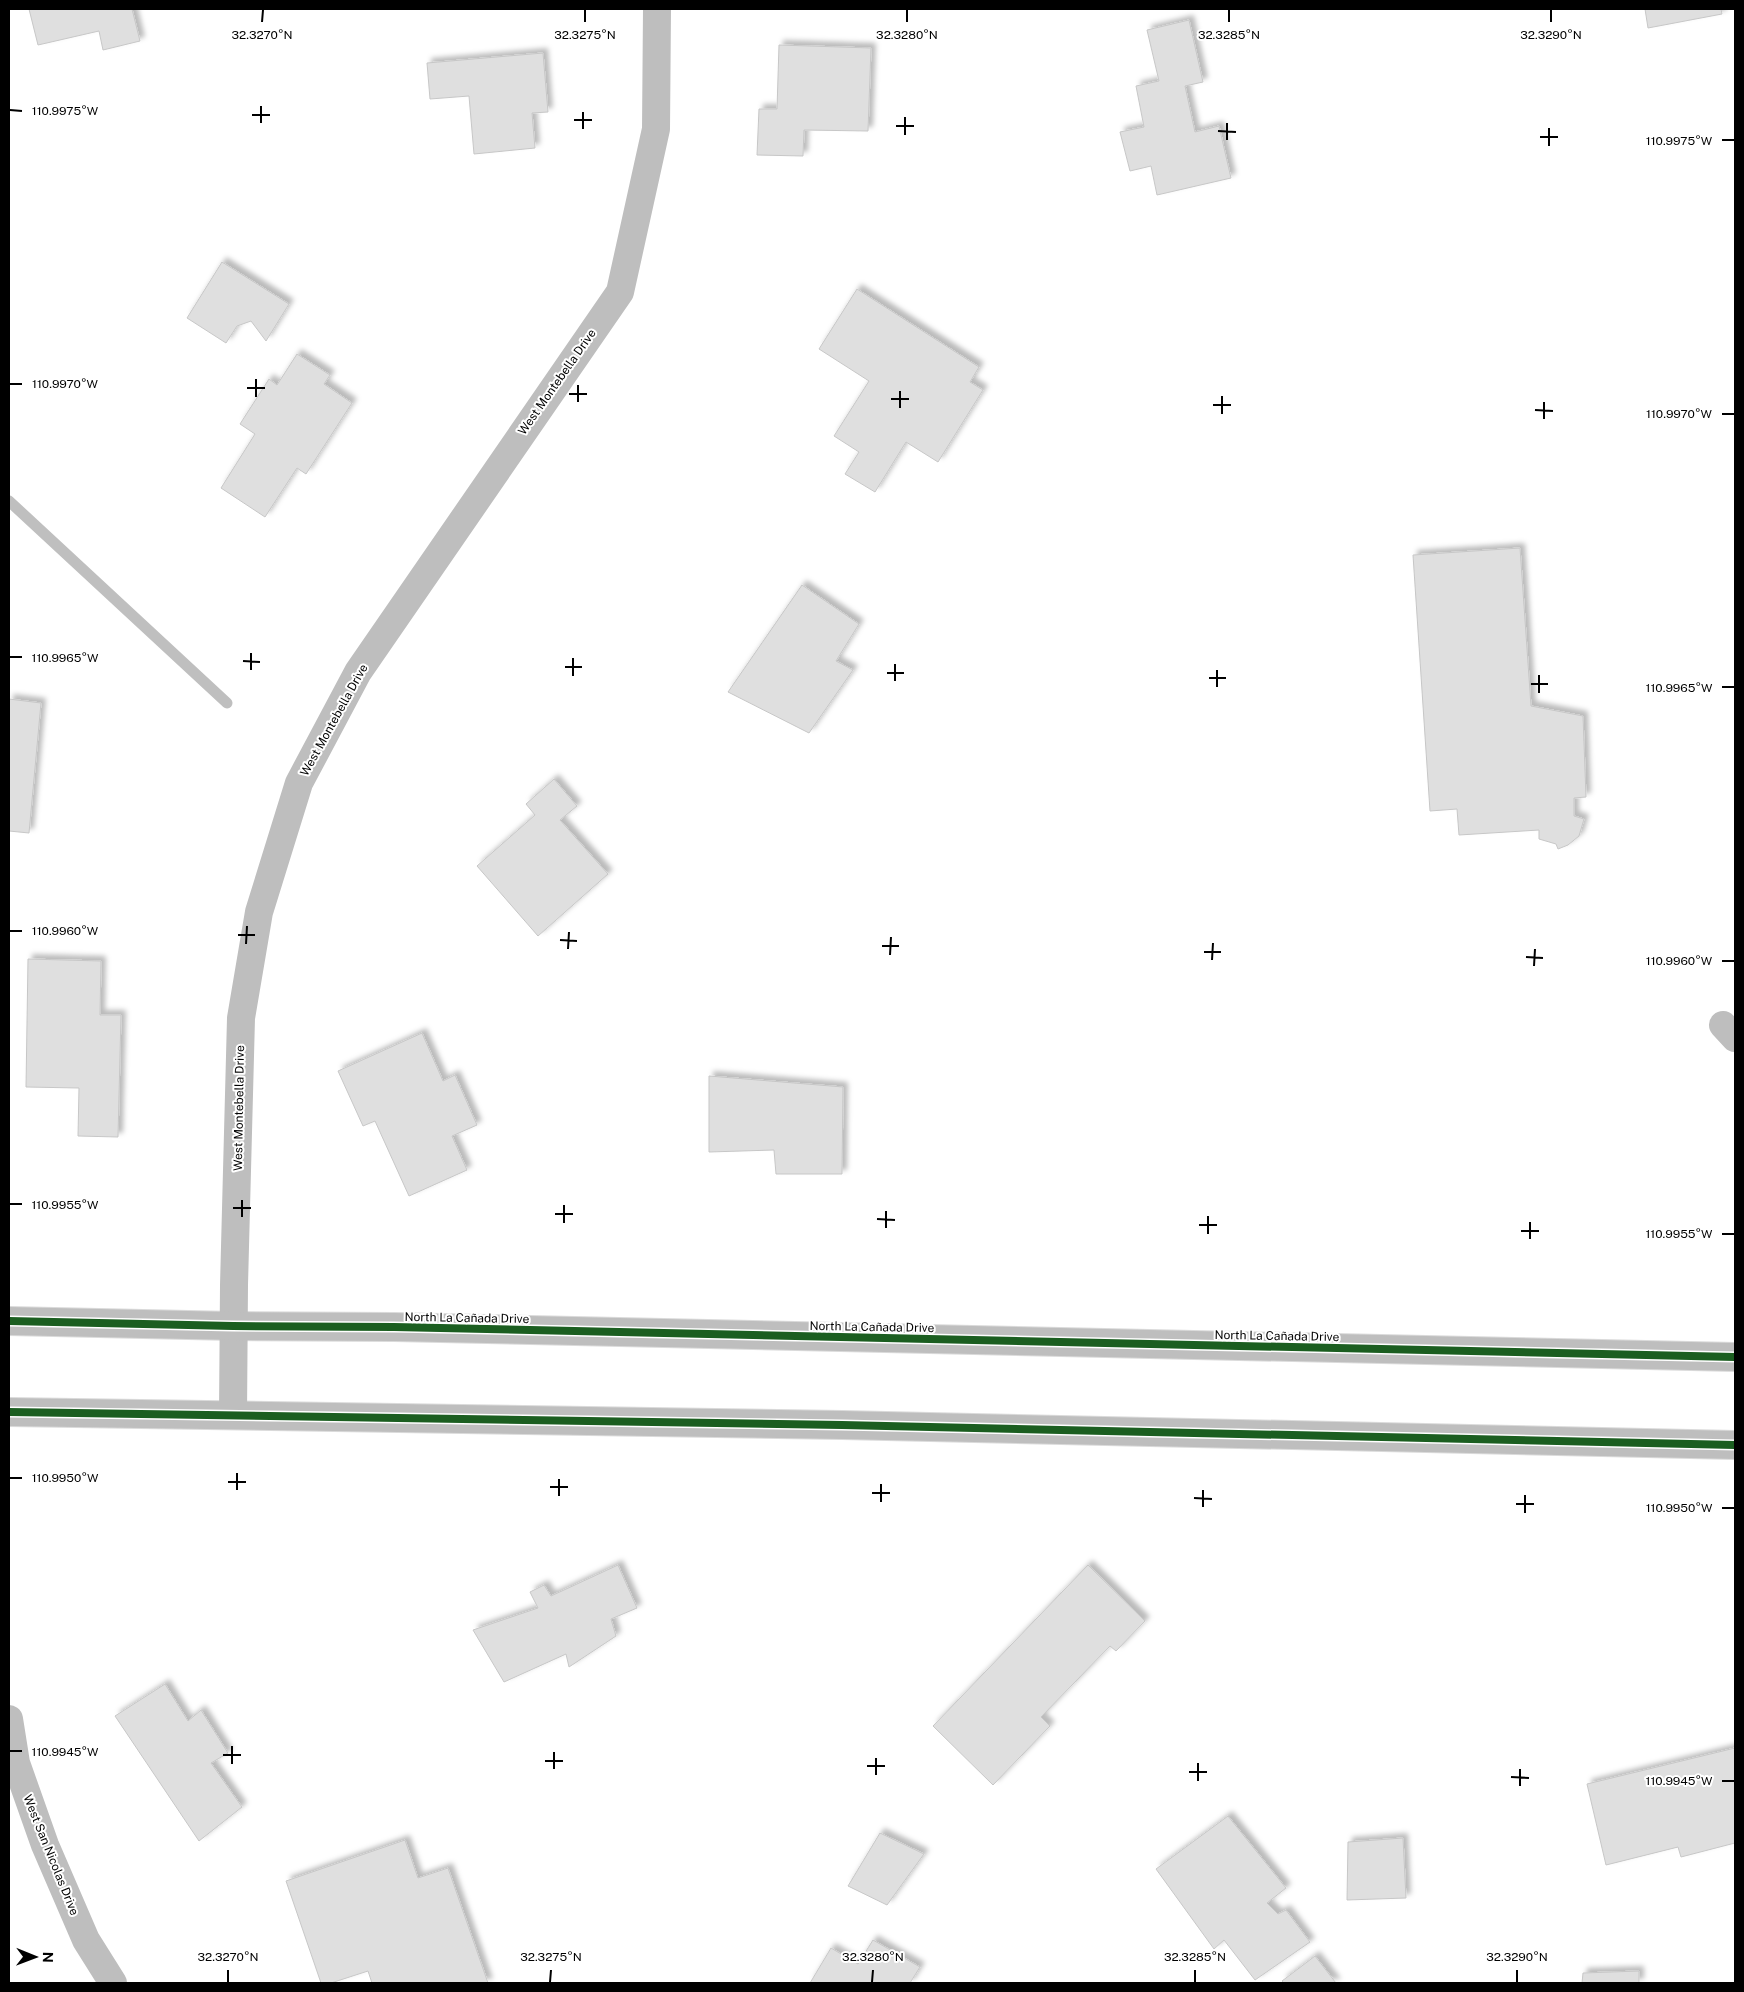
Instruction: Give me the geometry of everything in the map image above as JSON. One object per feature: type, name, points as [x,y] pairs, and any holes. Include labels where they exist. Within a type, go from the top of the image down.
[{"type":"main road","name":"West Montebella Drive","points":[[233,1415],[233,1326],[241,1018],[258,912],[296,792],[358,672],[620,292],[656,129],[658,9]]},
{"type":"main road","name":"North La Cañada Drive","points":[[9,1321],[233,1326],[394,1327],[1735,1357]]},
{"type":"main road","points":[[9,1412],[861,1426],[1735,1445]]},
{"type":"main road","name":"West San Nicolas Drive","points":[[9,1719],[16,1763],[45,1845],[86,1940],[113,1983]]},
{"type":"building","points":[[29,9],[132,9],[140,41],[103,50],[99,31],[38,45]]},
{"type":"building","points":[[1645,9],[1721,9],[1722,14],[1648,28]]},
{"type":"building","points":[[1189,20],[1203,82],[1185,86],[1195,132],[1219,126],[1231,178],[1157,195],[1151,166],[1130,171],[1120,132],[1144,127],[1136,86],[1159,81],[1147,30]]},
{"type":"building","points":[[779,45],[871,48],[868,131],[804,130],[803,156],[757,155],[759,109],[777,109]]},
{"type":"building","points":[[543,53],[548,112],[532,113],[535,148],[474,154],[469,96],[430,99],[427,63]]},
{"type":"building","points":[[222,262],[289,304],[266,341],[251,321],[237,326],[226,343],[187,318]]},
{"type":"building","points":[[857,289],[979,367],[970,382],[983,390],[938,462],[906,442],[875,492],[845,474],[859,452],[834,436],[869,381],[819,349]]},
{"type":"building","points":[[297,354],[330,375],[324,384],[352,403],[306,474],[297,468],[265,517],[221,488],[255,434],[240,424],[269,379],[277,385]]},
{"type":"building","points":[[1520,548],[1531,706],[1583,716],[1586,797],[1574,798],[1574,816],[1584,819],[1579,836],[1568,845],[1558,849],[1556,844],[1539,839],[1539,830],[1459,835],[1457,809],[1430,811],[1413,555]]},
{"type":"building","points":[[802,585],[859,624],[836,661],[853,670],[809,733],[728,692]]},
{"type":"building","points":[[9,699],[41,703],[29,833],[9,831]]},
{"type":"building","points":[[554,779],[577,806],[560,820],[608,874],[538,936],[477,866],[535,815],[526,804]]},
{"type":"building","points":[[28,959],[101,961],[100,1015],[121,1015],[118,1137],[78,1136],[79,1088],[26,1087]]},
{"type":"building","points":[[422,1033],[443,1081],[455,1075],[477,1125],[452,1136],[467,1170],[409,1196],[375,1121],[363,1126],[338,1071]]},
{"type":"building","points":[[709,1076],[843,1087],[842,1174],[776,1174],[774,1150],[709,1152]]},
{"type":"building","points":[[618,1565],[637,1608],[611,1619],[616,1636],[569,1667],[566,1654],[504,1682],[473,1630],[538,1608],[530,1592],[544,1585],[551,1596]]},
{"type":"building","points":[[1088,1565],[1145,1621],[1116,1651],[1110,1646],[1041,1717],[1050,1726],[993,1785],[933,1726]]},
{"type":"building","points":[[165,1684],[188,1721],[201,1710],[228,1753],[211,1763],[242,1807],[199,1841],[115,1716]]},
{"type":"building","points":[[1735,1748],[1735,1843],[1681,1857],[1678,1847],[1606,1865],[1587,1784]]},
{"type":"building","points":[[1228,1816],[1286,1888],[1267,1903],[1278,1914],[1286,1910],[1310,1942],[1255,1980],[1224,1940],[1214,1949],[1156,1869]]},
{"type":"building","points":[[880,1833],[924,1854],[887,1905],[848,1886]]},
{"type":"building","points":[[1403,1838],[1406,1898],[1347,1900],[1348,1842]]},
{"type":"building","points":[[405,1840],[418,1878],[448,1868],[488,1983],[372,1983],[368,1971],[331,1983],[321,1983],[286,1881]]},
{"type":"building","points":[[873,1940],[920,1967],[910,1983],[810,1983],[831,1948],[858,1964]]},
{"type":"building","points":[[1315,1956],[1336,1983],[1284,1983],[1282,1981]]},
{"type":"building","points":[[1639,1971],[1639,1983],[1582,1983],[1583,1973]]},
{"type":"waterway","points":[[9,501],[227,703]]},
{"type":"cycle path","points":[[9,1321],[233,1326],[394,1327],[1735,1357]]},
{"type":"cycle path","points":[[9,1412],[842,1425],[1735,1445]]}]
